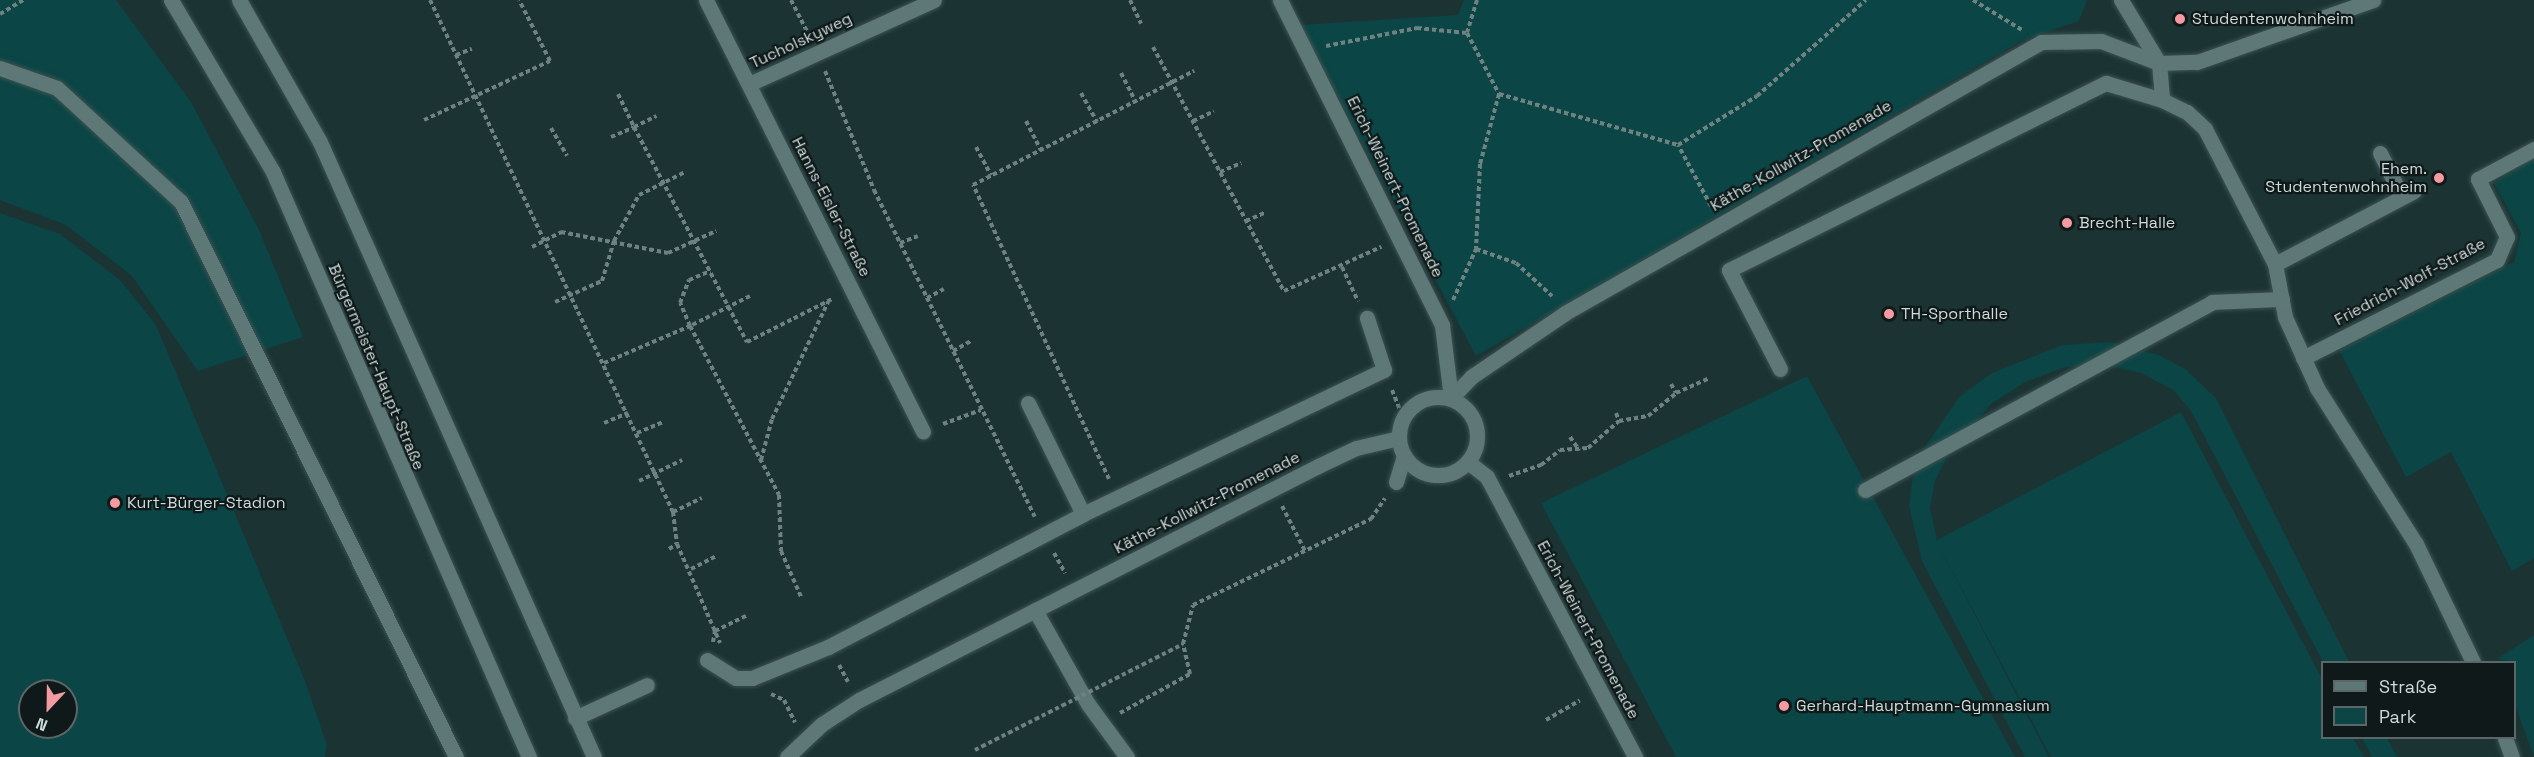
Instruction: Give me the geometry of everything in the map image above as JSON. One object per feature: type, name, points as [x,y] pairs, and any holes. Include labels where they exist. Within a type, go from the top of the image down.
[{"type":"street","name":"Bürgermeister-Haupt-Straße","points":[[171,0],[273,172],[529,757]]},
{"type":"street","points":[[239,0],[320,142],[594,757]]},
{"type":"street","name":"Hanns-Eisler-Straße","points":[[706,0],[923,431]]},
{"type":"street","name":"Tucholskyweg","points":[[750,84],[934,0]]},
{"type":"street","name":"Erich-Weinert-Promenade","points":[[1280,0],[1401,238],[1442,325],[1451,398]]},
{"type":"street","points":[[2121,0],[2159,63],[2162,100]]},
{"type":"street","name":"Käthe-Kollwitz-Promenade","points":[[1451,398],[1471,377],[1565,313],[1720,222],[2041,42],[2101,41],[2159,63],[2197,62],[2373,0]]},
{"type":"street","points":[[0,68],[57,88],[181,202],[456,757]]},
{"type":"street","points":[[1779,369],[1729,270],[2106,83],[2162,100],[2187,112],[2205,129],[2275,264],[2282,299],[2303,358],[2336,421],[2416,544],[2472,661]]},
{"type":"street","name":"Friedrich-Wolf-Straße","points":[[2303,358],[2498,260],[2507,237],[2478,179],[2534,149]]},
{"type":"street","points":[[2275,264],[2408,194],[2380,153]]},
{"type":"street","points":[[1865,490],[2212,302],[2282,299]]},
{"type":"street","points":[[707,660],[736,678],[752,678],[828,647],[1043,533],[1384,370],[1367,318]]},
{"type":"street","points":[[1396,482],[1404,455],[1399,438],[1403,417],[1429,397],[1451,398],[1476,425],[1478,438],[1468,462],[1434,475],[1404,455]]},
{"type":"street","points":[[1028,403],[1083,514]]},
{"type":"street","name":"Käthe-Kollwitz-Promenade","points":[[787,757],[804,741],[859,700],[1347,452],[1399,438]]},
{"type":"street","name":"Erich-Weinert-Promenade","points":[[1468,462],[1487,477],[1635,757]]},
{"type":"street","points":[[1035,610],[1088,704],[1104,722],[1127,757]]},
{"type":"street","points":[[575,718],[647,685]]},
{"type":"street","points":[[2505,739],[2512,757]]},
{"type":"path","points":[[0,14],[23,0]]},
{"type":"path","points":[[430,0],[547,243],[574,294],[656,474],[673,512],[677,544],[691,569],[736,678],[783,700],[804,741]]},
{"type":"path","points":[[424,120],[550,61],[519,0]]},
{"type":"path","points":[[791,0],[817,52],[900,243],[952,351],[1043,533],[1076,591]]},
{"type":"path","points":[[1130,0],[1141,24]]},
{"type":"path","points":[[1442,325],[1476,249],[1480,164],[1499,94],[1467,33],[1478,0]]},
{"type":"path","points":[[1678,145],[1757,96],[1866,0]]},
{"type":"path","points":[[1307,51],[1417,28],[1467,33]]},
{"type":"path","points":[[1153,47],[1284,291],[1342,267],[1401,238]]},
{"type":"path","points":[[456,55],[472,49]]},
{"type":"path","points":[[1118,498],[973,185],[1194,71]]},
{"type":"path","points":[[1121,73],[1136,102]]},
{"type":"path","points":[[1081,93],[1097,122]]},
{"type":"path","points":[[618,94],[633,127],[747,342],[852,289]]},
{"type":"path","points":[[1499,94],[1678,145],[1720,222]]},
{"type":"path","points":[[1193,121],[1214,111]]},
{"type":"path","points":[[611,136],[657,116]]},
{"type":"path","points":[[1026,121],[1041,150]]},
{"type":"path","points":[[551,128],[567,156]]},
{"type":"path","points":[[976,147],[991,175]]},
{"type":"path","points":[[1220,172],[1240,163]]},
{"type":"path","points":[[555,302],[603,281],[614,241],[639,195],[686,172]]},
{"type":"path","points":[[1246,221],[1266,212]]},
{"type":"path","points":[[532,247],[547,243],[561,232],[668,253],[716,231]]},
{"type":"path","points":[[900,243],[918,236]]},
{"type":"path","points":[[1476,249],[1528,272],[1565,313]]},
{"type":"path","points":[[1342,267],[1367,318]]},
{"type":"path","points":[[710,271],[689,280],[681,303],[690,326],[779,495],[781,551],[802,599]]},
{"type":"path","points":[[927,298],[944,289]]},
{"type":"path","points":[[604,363],[690,326],[750,296]]},
{"type":"path","points":[[761,461],[772,419],[828,301]]},
{"type":"path","points":[[952,351],[971,340]]},
{"type":"path","points":[[1384,370],[1403,417]]},
{"type":"path","points":[[1487,477],[1517,476],[1560,450],[1579,451],[1619,421],[1648,416],[1676,393],[1709,378]]},
{"type":"path","points":[[1671,384],[1676,393]]},
{"type":"path","points":[[923,431],[981,410]]},
{"type":"path","points":[[604,423],[628,412]]},
{"type":"path","points":[[1616,413],[1619,421]]},
{"type":"path","points":[[637,433],[663,422]]},
{"type":"path","points":[[1570,437],[1579,451]]},
{"type":"path","points":[[639,481],[682,459]]},
{"type":"path","points":[[673,512],[702,498]]},
{"type":"path","points":[[1281,506],[1305,551]]},
{"type":"path","points":[[1104,722],[1190,674],[1183,644],[1193,605],[1371,519]]},
{"type":"path","points":[[669,549],[677,544]]},
{"type":"path","points":[[691,569],[717,556]]},
{"type":"path","points":[[707,660],[716,631],[748,615]]},
{"type":"path","points":[[975,750],[1183,644]]},
{"type":"path","points":[[837,662],[847,680]]},
{"type":"path","points":[[1545,720],[1599,689]]},
{"type":"green space","points":[[0,0],[116,0],[191,102],[259,230],[303,337],[198,371],[132,276],[66,225],[0,200]]},
{"type":"green space","points":[[1464,0],[2087,0],[2079,21],[2021,41],[1476,356],[1300,25],[1458,15]]},
{"type":"green space","points":[[2534,158],[2534,558],[2512,571],[2451,452],[2406,477],[2339,350],[2514,262],[2521,233],[2494,183]]},
{"type":"green space","name":"Kurt-Bürger-Stadion","points":[[0,213],[60,234],[120,280],[156,325],[305,681],[327,745],[325,757],[0,757]]},
{"type":"green space","points":[[2110,342],[2159,355],[2185,369],[2216,398],[2348,661],[2322,661],[2191,411],[2173,390],[2141,373],[2106,365],[2067,367],[2027,381],[1992,403],[1950,451],[1935,481],[1930,508],[1937,540],[2181,412],[2321,677],[2321,739],[2354,739],[2364,757],[2051,757],[1937,542],[2049,757],[2025,757],[1922,561],[1909,506],[1912,481],[1923,450],[1959,397],[1992,373],[2062,345]]},
{"type":"green space","points":[[1807,376],[2015,757],[1676,757],[1541,503]]},
{"type":"green space","points":[[2534,635],[2534,757],[2516,708],[2516,661],[2497,659]]},
{"type":"green space","points":[[2363,739],[2388,739],[2397,757],[2372,757]]},
{"type":"place","name":"Studentenwohnheim","points":[[2180,19]]},
{"type":"place","name":"Ehem. Studentenwohnheim","points":[[2439,178]]},
{"type":"place","name":"Brecht-Halle","points":[[2067,223]]},
{"type":"place","name":"TH-Sporthalle","points":[[1889,314]]},
{"type":"place","name":"Kurt-Bürger-Stadion","points":[[115,503]]},
{"type":"place","name":"Gerhard-Hauptmann-Gymnasium","points":[[1784,706]]}]
